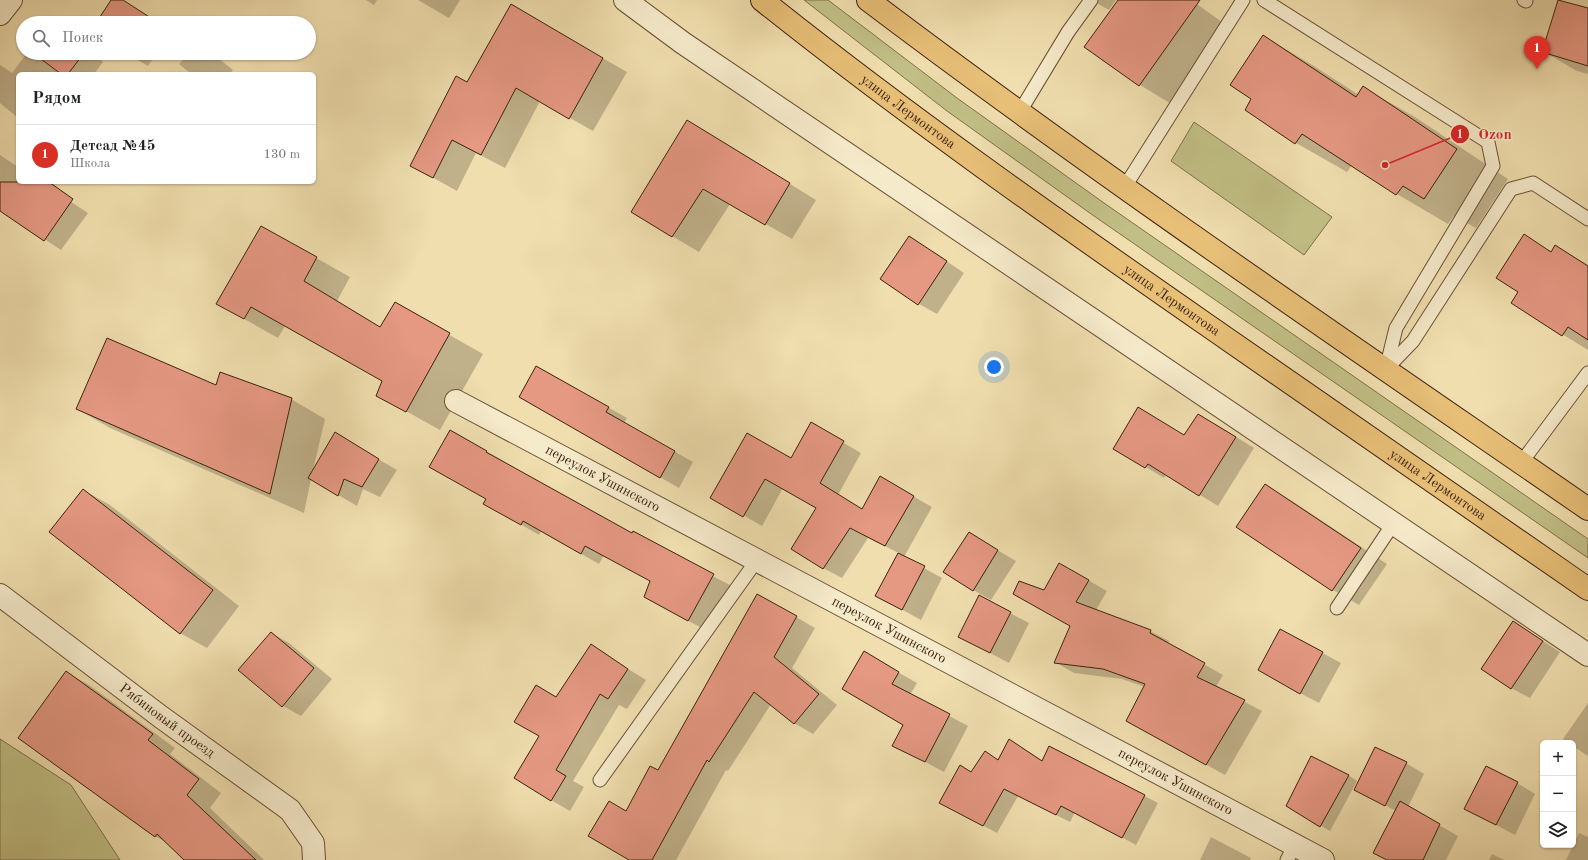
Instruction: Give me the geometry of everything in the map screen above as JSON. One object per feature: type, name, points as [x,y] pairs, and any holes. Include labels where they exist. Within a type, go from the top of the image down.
[{"type":"main road","name":"улица Лермонтова","points":[[762,0],[823,49],[1048,214],[1588,589]]},
{"type":"main road","points":[[868,0],[1019,113],[1124,188],[1588,509]]},
{"type":"street","points":[[0,14],[11,0]]},
{"type":"street","points":[[626,0],[683,43],[1588,655]]},
{"type":"street","name":"переулок Ушинского","points":[[456,401],[757,560],[1291,853],[1323,860]]},
{"type":"street","name":"Рябиновый проезд","points":[[0,595],[161,717],[290,810],[313,843],[314,860]]},
{"type":"lane","points":[[1019,113],[1068,32],[1091,0]]},
{"type":"lane","points":[[1124,188],[1243,0]]},
{"type":"lane","points":[[1264,0],[1488,142],[1493,166],[1396,328],[1386,369]]},
{"type":"lane","points":[[1386,369],[1413,341],[1511,189],[1533,183],[1588,220]]},
{"type":"lane","points":[[1521,463],[1588,373]]},
{"type":"lane","points":[[1336,608],[1393,524]]},
{"type":"lane","points":[[600,780],[757,560]]},
{"type":"shaded area","points":[[804,0],[828,0],[957,98],[1104,203],[1588,539],[1588,558],[1094,216],[947,111]]},
{"type":"shaded area","points":[[1194,122],[1332,217],[1304,255],[1171,161]]},
{"type":"shaded area","points":[[0,739],[71,785],[120,860],[0,860]]},
{"type":"building","points":[[111,0],[123,0],[148,16],[101,16]]},
{"type":"building","points":[[1118,0],[1200,0],[1139,86],[1084,47]]},
{"type":"building","points":[[1558,0],[1588,8],[1588,66],[1542,52]]},
{"type":"building","points":[[511,4],[603,58],[569,119],[516,88],[481,155],[452,140],[433,178],[410,166],[456,76],[467,82]]},
{"type":"building","points":[[1263,35],[1356,97],[1363,86],[1457,149],[1424,199],[1403,186],[1396,195],[1302,134],[1295,144],[1245,110],[1251,99],[1230,85]]},
{"type":"building","points":[[42,60],[79,60],[70,72],[58,72]]},
{"type":"building","points":[[687,120],[790,183],[765,225],[703,189],[672,237],[631,212]]},
{"type":"building","points":[[0,182],[16,182],[16,184],[52,184],[73,199],[44,241],[0,211]]},
{"type":"building","points":[[261,226],[317,257],[304,281],[380,327],[395,302],[450,333],[406,412],[376,396],[382,381],[251,307],[244,319],[216,304]]},
{"type":"building","points":[[1524,234],[1551,252],[1555,245],[1588,266],[1588,340],[1568,327],[1562,336],[1511,303],[1518,292],[1496,278]]},
{"type":"building","points":[[909,236],[947,261],[918,305],[880,279]]},
{"type":"building","points":[[107,338],[216,385],[220,372],[292,398],[270,494],[76,409]]},
{"type":"building","points":[[536,366],[609,407],[606,412],[675,451],[660,478],[519,397]]},
{"type":"building","points":[[1138,407],[1184,435],[1198,414],[1236,437],[1199,496],[1148,464],[1145,468],[1113,449]]},
{"type":"building","points":[[811,422],[844,441],[820,483],[862,509],[880,476],[914,496],[885,546],[850,528],[823,569],[791,549],[816,508],[765,479],[743,517],[710,498],[747,433],[791,458]]},
{"type":"building","points":[[450,430],[487,451],[486,452],[632,533],[633,531],[714,574],[688,621],[644,597],[650,581],[585,546],[581,554],[523,521],[521,525],[483,504],[486,499],[429,467]]},
{"type":"building","points":[[335,432],[379,459],[362,487],[344,479],[338,496],[308,478]]},
{"type":"building","points":[[1265,484],[1361,548],[1332,591],[1236,527]]},
{"type":"building","points":[[83,489],[213,590],[180,634],[49,532]]},
{"type":"building","points":[[969,532],[998,550],[973,591],[943,572]]},
{"type":"building","points":[[898,553],[925,566],[902,610],[875,596]]},
{"type":"building","points":[[1059,563],[1089,580],[1076,602],[1151,630],[1150,633],[1205,663],[1197,677],[1245,700],[1206,765],[1126,721],[1145,684],[1103,669],[1054,663],[1070,626],[1013,594],[1019,581],[1044,590]]},
{"type":"building","points":[[757,594],[797,616],[774,657],[819,694],[794,724],[754,692],[709,762],[707,760],[652,860],[629,860],[588,836],[609,801],[626,811],[650,766],[658,770]]},
{"type":"building","points":[[979,595],[1011,612],[990,653],[958,637]]},
{"type":"building","points":[[1513,621],[1543,641],[1511,689],[1481,669]]},
{"type":"building","points":[[1280,629],[1323,652],[1300,694],[1258,670]]},
{"type":"building","points":[[271,632],[314,668],[282,707],[238,670]]},
{"type":"building","points":[[591,644],[628,669],[608,699],[600,694],[556,770],[566,776],[551,801],[514,778],[539,736],[514,722],[536,685],[556,697]]},
{"type":"building","points":[[864,651],[899,672],[892,684],[950,714],[925,762],[892,746],[903,725],[842,689]]},
{"type":"building","points":[[66,671],[153,734],[148,740],[199,779],[187,795],[256,860],[184,860],[157,834],[155,837],[18,738]]},
{"type":"building","points":[[1009,739],[1042,761],[1049,746],[1145,795],[1122,838],[1061,806],[1056,815],[1004,789],[983,826],[939,803],[960,765],[971,772],[985,751],[998,760]]},
{"type":"building","points":[[1375,747],[1407,762],[1385,806],[1354,790]]},
{"type":"building","points":[[1311,756],[1349,775],[1320,827],[1286,806]]},
{"type":"building","points":[[1486,766],[1518,782],[1496,825],[1464,809]]},
{"type":"building","points":[[1400,801],[1440,824],[1423,860],[1387,860],[1373,853]]},
{"type":"place","name":"Детсад №45","points":[[1537,69]]},
{"type":"place","name":"Ozon","points":[[1385,165]]}]
